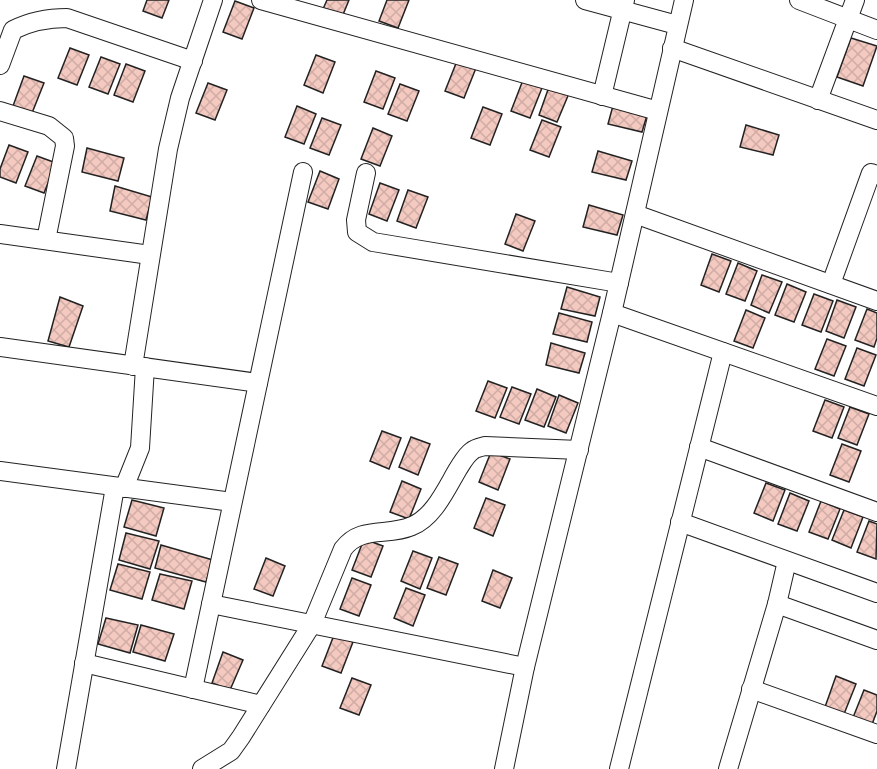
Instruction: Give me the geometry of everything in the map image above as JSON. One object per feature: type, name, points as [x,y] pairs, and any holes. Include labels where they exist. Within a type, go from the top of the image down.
[{"type":"street","points":[[66,769],[84,663],[119,487],[140,448],[139,366],[150,255],[170,140],[180,98],[213,0]]},
{"type":"street","points":[[261,0],[287,4],[658,111]]},
{"type":"street","points":[[585,0],[624,5],[677,25]]},
{"type":"street","points":[[504,769],[525,667],[612,313],[684,0]]},
{"type":"street","points":[[799,0],[877,30]]},
{"type":"street","points":[[818,100],[855,0]]},
{"type":"street","points":[[602,96],[624,5]]},
{"type":"street","points":[[0,65],[13,30],[31,21],[52,18],[67,18],[193,61]]},
{"type":"street","points":[[672,48],[877,120]]},
{"type":"street","points":[[0,111],[49,126],[64,138],[65,146],[46,240]]},
{"type":"street","points":[[831,284],[875,169]]},
{"type":"street","points":[[193,689],[303,172]]},
{"type":"street","points":[[366,173],[356,220],[357,232],[373,242],[619,283]]},
{"type":"street","points":[[635,214],[877,301]]},
{"type":"street","points":[[0,234],[150,255]]},
{"type":"street","points":[[612,313],[877,406]]},
{"type":"street","points":[[0,347],[258,382]]},
{"type":"street","points":[[619,769],[723,352]]},
{"type":"street","points":[[202,769],[231,751],[261,705],[312,624],[343,549],[351,539],[361,535],[398,530],[423,520],[431,512],[472,450],[485,446],[579,450]]},
{"type":"street","points":[[699,447],[877,512]]},
{"type":"street","points":[[0,471],[232,502]]},
{"type":"street","points":[[680,522],[877,594]]},
{"type":"street","points":[[728,769],[777,604],[787,561]]},
{"type":"street","points":[[212,604],[525,667]]},
{"type":"street","points":[[777,604],[877,640]]},
{"type":"street","points":[[84,663],[261,705]]},
{"type":"street","points":[[751,689],[877,734]]},
{"type":"building","points":[[147,0],[169,0],[162,18],[143,11]]},
{"type":"building","points":[[327,0],[349,0],[342,17],[323,9]]},
{"type":"building","points":[[387,0],[409,0],[398,28],[379,21]]},
{"type":"building","points":[[235,1],[254,8],[242,39],[223,32]]},
{"type":"building","points":[[851,38],[877,46],[863,86],[837,77]]},
{"type":"building","points":[[70,48],[89,55],[77,85],[58,78]]},
{"type":"building","points":[[316,55],[335,62],[323,93],[304,85]]},
{"type":"building","points":[[101,57],[120,64],[108,94],[89,87]]},
{"type":"building","points":[[457,61],[476,68],[464,98],[445,91]]},
{"type":"building","points":[[126,64],[145,71],[133,102],[114,95]]},
{"type":"building","points":[[376,71],[395,78],[383,109],[364,102]]},
{"type":"building","points":[[24,76],[44,83],[32,113],[13,106]]},
{"type":"building","points":[[523,80],[542,88],[530,118],[511,111]]},
{"type":"building","points":[[208,83],[227,90],[215,120],[196,113]]},
{"type":"building","points":[[400,84],[419,91],[407,121],[388,114]]},
{"type":"building","points":[[550,84],[570,91],[557,122],[539,115]]},
{"type":"building","points":[[614,102],[648,112],[642,132],[608,124]]},
{"type":"building","points":[[297,106],[316,114],[304,144],[285,137]]},
{"type":"building","points":[[483,107],[502,114],[490,145],[471,138]]},
{"type":"building","points":[[322,118],[341,125],[329,155],[310,148]]},
{"type":"building","points":[[542,120],[561,127],[549,157],[530,150]]},
{"type":"building","points":[[746,125],[779,135],[773,155],[740,147]]},
{"type":"building","points":[[373,128],[392,136],[380,166],[361,159]]},
{"type":"building","points":[[9,145],[28,152],[16,183],[0,177],[0,169]]},
{"type":"building","points":[[87,148],[124,158],[118,181],[82,172]]},
{"type":"building","points":[[598,151],[632,161],[626,180],[592,172]]},
{"type":"building","points":[[37,156],[56,163],[44,193],[25,186]]},
{"type":"building","points":[[320,171],[339,179],[328,209],[308,202]]},
{"type":"building","points":[[380,183],[399,190],[387,221],[369,214]]},
{"type":"building","points":[[115,186],[152,197],[146,220],[110,211]]},
{"type":"building","points":[[408,190],[428,197],[416,228],[397,221]]},
{"type":"building","points":[[589,205],[623,215],[617,235],[583,227]]},
{"type":"building","points":[[516,214],[535,221],[523,251],[505,244]]},
{"type":"building","points":[[712,254],[731,261],[719,292],[701,285]]},
{"type":"building","points":[[738,263],[757,271],[745,301],[726,294]]},
{"type":"building","points":[[762,275],[782,282],[769,313],[751,305]]},
{"type":"building","points":[[787,284],[806,292],[794,322],[775,315]]},
{"type":"building","points":[[567,287],[600,297],[595,316],[561,309]]},
{"type":"building","points":[[814,294],[833,301],[821,332],[802,325]]},
{"type":"building","points":[[60,297],[83,306],[69,347],[48,341]]},
{"type":"building","points":[[837,300],[856,307],[844,338],[826,331]]},
{"type":"building","points":[[867,309],[877,313],[877,338],[874,347],[855,340]]},
{"type":"building","points":[[746,310],[765,318],[753,348],[734,341]]},
{"type":"building","points":[[559,313],[592,322],[587,342],[553,334]]},
{"type":"building","points":[[827,339],[846,346],[834,376],[815,369]]},
{"type":"building","points":[[551,343],[585,353],[579,373],[546,365]]},
{"type":"building","points":[[857,348],[876,355],[864,386],[845,379]]},
{"type":"building","points":[[488,381],[507,388],[495,418],[476,411]]},
{"type":"building","points":[[512,387],[531,394],[519,424],[500,417]]},
{"type":"building","points":[[537,389],[556,397],[544,427],[525,420]]},
{"type":"building","points":[[559,395],[578,403],[566,433],[548,426]]},
{"type":"building","points":[[825,400],[844,407],[832,438],[813,431]]},
{"type":"building","points":[[850,407],[869,414],[857,445],[838,438]]},
{"type":"building","points":[[382,431],[401,438],[389,469],[370,461]]},
{"type":"building","points":[[411,437],[430,444],[418,475],[399,467]]},
{"type":"building","points":[[842,444],[861,451],[849,482],[830,475]]},
{"type":"building","points":[[491,452],[510,459],[498,490],[479,482]]},
{"type":"building","points":[[402,481],[421,489],[409,519],[390,512]]},
{"type":"building","points":[[766,483],[785,490],[773,521],[754,513]]},
{"type":"building","points":[[790,493],[809,501],[797,531],[778,524]]},
{"type":"building","points":[[486,498],[505,505],[493,536],[474,528]]},
{"type":"building","points":[[132,500],[164,508],[156,536],[124,527]]},
{"type":"building","points":[[821,501],[840,509],[828,539],[809,532]]},
{"type":"building","points":[[844,510],[863,517],[851,548],[832,540]]},
{"type":"building","points":[[869,521],[877,524],[876,559],[857,552]]},
{"type":"building","points":[[126,533],[159,541],[150,569],[119,560]]},
{"type":"building","points":[[364,539],[383,546],[371,577],[352,570]]},
{"type":"building","points":[[161,545],[213,560],[206,582],[155,568]]},
{"type":"building","points":[[413,551],[432,558],[420,589],[401,581]]},
{"type":"building","points":[[439,557],[458,564],[446,595],[427,588]]},
{"type":"building","points":[[266,558],[285,566],[273,596],[254,589]]},
{"type":"building","points":[[118,564],[150,572],[142,599],[110,590]]},
{"type":"building","points":[[493,570],[512,578],[500,608],[482,601]]},
{"type":"building","points":[[160,574],[192,581],[184,609],[152,600]]},
{"type":"building","points":[[352,578],[371,585],[359,616],[340,609]]},
{"type":"building","points":[[406,588],[425,595],[413,626],[394,618]]},
{"type":"building","points":[[106,618],[138,625],[130,653],[98,644]]},
{"type":"building","points":[[141,625],[174,634],[165,661],[133,652]]},
{"type":"building","points":[[334,635],[353,642],[341,673],[322,666]]},
{"type":"building","points":[[223,652],[243,660],[230,690],[212,683]]},
{"type":"building","points":[[836,676],[856,684],[844,714],[825,707]]},
{"type":"building","points":[[352,678],[371,685],[359,715],[340,708]]},
{"type":"building","points":[[864,690],[877,695],[877,711],[871,727],[852,720]]}]
